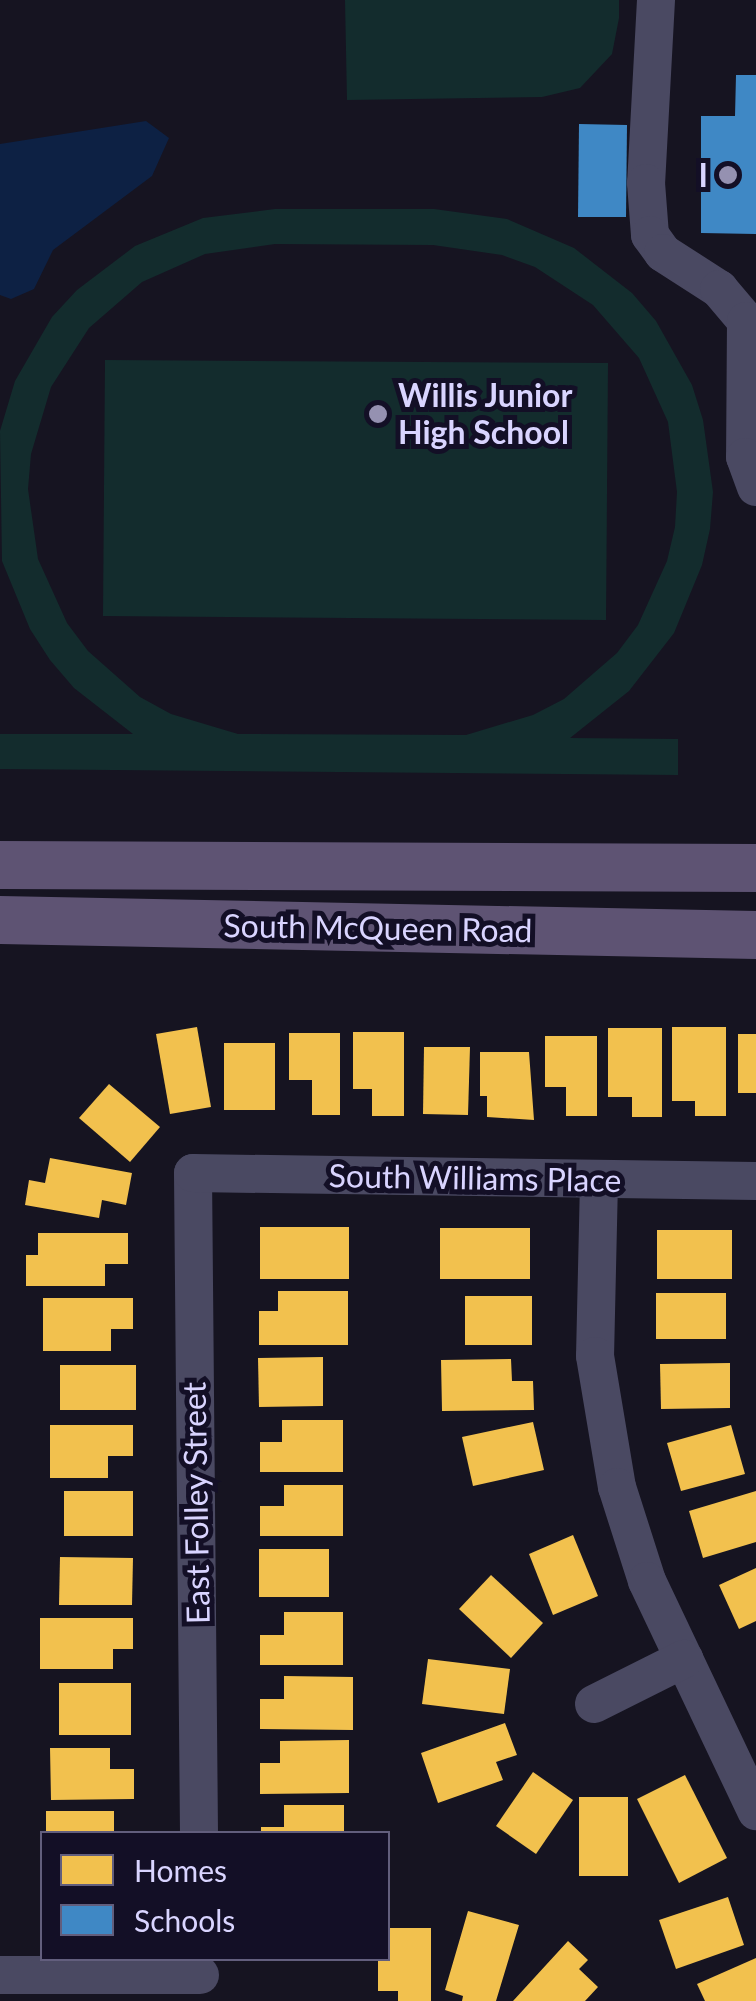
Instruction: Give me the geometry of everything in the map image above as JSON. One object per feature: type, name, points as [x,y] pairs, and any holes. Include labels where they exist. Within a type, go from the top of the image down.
[{"type":"main road","name":"South McQueen Road","points":[[0,866],[756,868]]},
{"type":"main road","name":"South McQueen Road","points":[[0,920],[756,935]]},
{"type":"street","points":[[656,0],[646,183],[650,234],[664,253],[719,288],[746,321],[745,457],[756,487]]},
{"type":"street","name":"South Williams Place","points":[[193,1173],[756,1181]]},
{"type":"street","name":"East Folley Street","points":[[193,1173],[199,1831]]},
{"type":"street","points":[[598,1181],[595,1356],[617,1487],[647,1581],[756,1811]]},
{"type":"street","points":[[594,1704],[684,1660]]},
{"type":"street","points":[[0,1976],[200,1978]]},
{"type":"green space","points":[[345,0],[619,0],[619,18],[612,54],[580,88],[542,97],[347,100]]},
{"type":"green space","points":[[275,209],[434,209],[507,219],[574,248],[632,293],[656,321],[692,385],[703,420],[713,492],[710,529],[702,565],[674,633],[629,691],[570,738],[678,739],[678,775],[0,769],[0,734],[133,734],[74,688],[50,660],[30,629],[2,561],[0,431],[15,381],[52,317],[77,290],[135,246],[203,218]],"holes":[[[275,244],[433,245],[502,255],[535,267],[593,305],[639,358],[668,422],[677,492],[675,527],[667,561],[638,625],[617,653],[564,699],[533,715],[466,735],[238,734],[171,714],[140,697],[88,651],[67,623],[38,559],[28,489],[31,454],[51,387],[89,328],[142,282],[205,254]]]},
{"type":"green space","points":[[105,360],[608,363],[606,620],[103,616]]},
{"type":"water","points":[[146,121],[169,138],[152,176],[53,250],[34,289],[11,299],[0,295],[0,144]]},
{"type":"building: Homes","points":[[197,1027],[211,1107],[170,1114],[156,1034]]},
{"type":"building: Homes","points":[[672,1027],[726,1027],[726,1116],[695,1116],[695,1101],[672,1101]]},
{"type":"building: Homes","points":[[608,1028],[662,1028],[662,1117],[632,1117],[632,1097],[608,1097]]},
{"type":"building: Homes","points":[[353,1032],[404,1032],[404,1116],[372,1116],[372,1089],[353,1089]]},
{"type":"building: Homes","points":[[289,1033],[340,1033],[340,1115],[312,1115],[312,1080],[289,1080]]},
{"type":"building: Homes","points":[[738,1034],[756,1034],[756,1093],[738,1093]]},
{"type":"building: Homes","points":[[545,1036],[597,1036],[597,1116],[566,1116],[566,1087],[545,1087]]},
{"type":"building: Homes","points":[[224,1043],[275,1043],[275,1110],[224,1110]]},
{"type":"building: Homes","points":[[424,1047],[470,1047],[468,1115],[423,1114]]},
{"type":"building: Homes","points":[[480,1052],[529,1052],[534,1120],[487,1117],[487,1096],[480,1096]]},
{"type":"building: Homes","points":[[109,1084],[160,1127],[130,1162],[79,1118]]},
{"type":"building: Homes","points":[[50,1158],[132,1173],[126,1205],[102,1200],[99,1218],[25,1205],[29,1180],[45,1183]]},
{"type":"building: Homes","points":[[260,1227],[349,1227],[349,1279],[260,1279]]},
{"type":"building: Homes","points":[[440,1228],[530,1228],[530,1279],[440,1279]]},
{"type":"building: Homes","points":[[657,1230],[732,1230],[732,1279],[657,1279]]},
{"type":"building: Homes","points":[[38,1233],[128,1233],[128,1264],[105,1264],[105,1286],[26,1286],[26,1255],[38,1255]]},
{"type":"building: Homes","points":[[278,1291],[348,1291],[348,1345],[259,1345],[259,1311],[278,1311]]},
{"type":"building: Homes","points":[[656,1293],[726,1293],[726,1339],[656,1339]]},
{"type":"building: Homes","points":[[465,1296],[532,1296],[532,1345],[465,1345]]},
{"type":"building: Homes","points":[[43,1298],[133,1298],[133,1329],[111,1329],[111,1351],[43,1351]]},
{"type":"building: Homes","points":[[323,1357],[323,1406],[259,1407],[258,1358]]},
{"type":"building: Homes","points":[[511,1359],[512,1381],[533,1381],[534,1410],[442,1411],[441,1360]]},
{"type":"building: Homes","points":[[730,1363],[730,1408],[661,1409],[660,1364]]},
{"type":"building: Homes","points":[[60,1365],[136,1365],[136,1410],[60,1410]]},
{"type":"building: Homes","points":[[282,1420],[343,1420],[343,1472],[260,1472],[260,1442],[282,1442]]},
{"type":"building: Homes","points":[[533,1422],[544,1470],[473,1486],[462,1437]]},
{"type":"building: Homes","points":[[50,1425],[133,1425],[133,1456],[108,1456],[108,1478],[50,1478]]},
{"type":"building: Homes","points":[[731,1425],[745,1474],[681,1491],[667,1443]]},
{"type":"building: Homes","points":[[284,1485],[343,1485],[343,1536],[260,1536],[260,1506],[284,1506]]},
{"type":"building: Homes","points":[[64,1491],[133,1491],[133,1536],[64,1536]]},
{"type":"building: Homes","points":[[756,1491],[756,1542],[703,1558],[689,1511]]},
{"type":"building: Homes","points":[[573,1535],[598,1596],[553,1615],[529,1554]]},
{"type":"building: Homes","points":[[259,1549],[329,1549],[329,1597],[259,1597]]},
{"type":"building: Homes","points":[[60,1557],[133,1558],[132,1605],[59,1605]]},
{"type":"building: Homes","points":[[756,1568],[756,1621],[739,1629],[719,1585]]},
{"type":"building: Homes","points":[[491,1575],[543,1623],[511,1658],[459,1609]]},
{"type":"building: Homes","points":[[284,1612],[343,1612],[343,1665],[260,1665],[260,1635],[284,1635]]},
{"type":"building: Homes","points":[[40,1618],[133,1618],[133,1649],[113,1649],[113,1669],[40,1669]]},
{"type":"building: Homes","points":[[428,1659],[510,1669],[504,1714],[422,1704]]},
{"type":"building: Homes","points":[[284,1676],[353,1677],[353,1730],[260,1729],[260,1699],[284,1699]]},
{"type":"building: Homes","points":[[59,1683],[131,1683],[131,1735],[59,1735]]},
{"type":"building: Homes","points":[[505,1723],[517,1755],[496,1762],[503,1780],[438,1803],[421,1753]]},
{"type":"building: Homes","points":[[349,1740],[349,1793],[260,1794],[260,1763],[280,1763],[280,1741]]},
{"type":"building: Homes","points":[[50,1748],[110,1748],[110,1769],[134,1769],[134,1799],[51,1800]]},
{"type":"building: Homes","points":[[533,1772],[573,1800],[536,1854],[496,1826]]},
{"type":"building: Homes","points":[[685,1775],[727,1858],[679,1883],[637,1799]]},
{"type":"building: Homes","points":[[579,1797],[628,1797],[628,1876],[579,1876]]},
{"type":"building: Homes","points":[[284,1805],[344,1805],[344,1831],[261,1831],[261,1827],[284,1827]]},
{"type":"building: Homes","points":[[46,1811],[114,1811],[114,1831],[46,1831]]},
{"type":"building: Homes","points":[[728,1897],[744,1945],[676,1969],[659,1920]]},
{"type":"building: Homes","points":[[468,1911],[519,1925],[496,2001],[462,2001],[463,1996],[445,1990]]},
{"type":"building: Homes","points":[[390,1928],[431,1928],[431,2001],[398,2001],[398,1991],[378,1991],[378,1961],[390,1961]]},
{"type":"building: Homes","points":[[568,1941],[588,1960],[579,1969],[598,1987],[585,2001],[513,2001]]},
{"type":"building: Homes","points":[[756,1958],[756,2001],[705,2001],[697,1984]]},
{"type":"building: Schools","name":"I","points":[[736,75],[756,75],[756,234],[701,233],[701,116],[735,116]]},
{"type":"building: Schools","points":[[579,124],[627,125],[626,217],[578,217]]},
{"type":"place","name":"I","points":[[728,175]]},
{"type":"place","name":"Willis Junior High School","points":[[378,414]]}]
